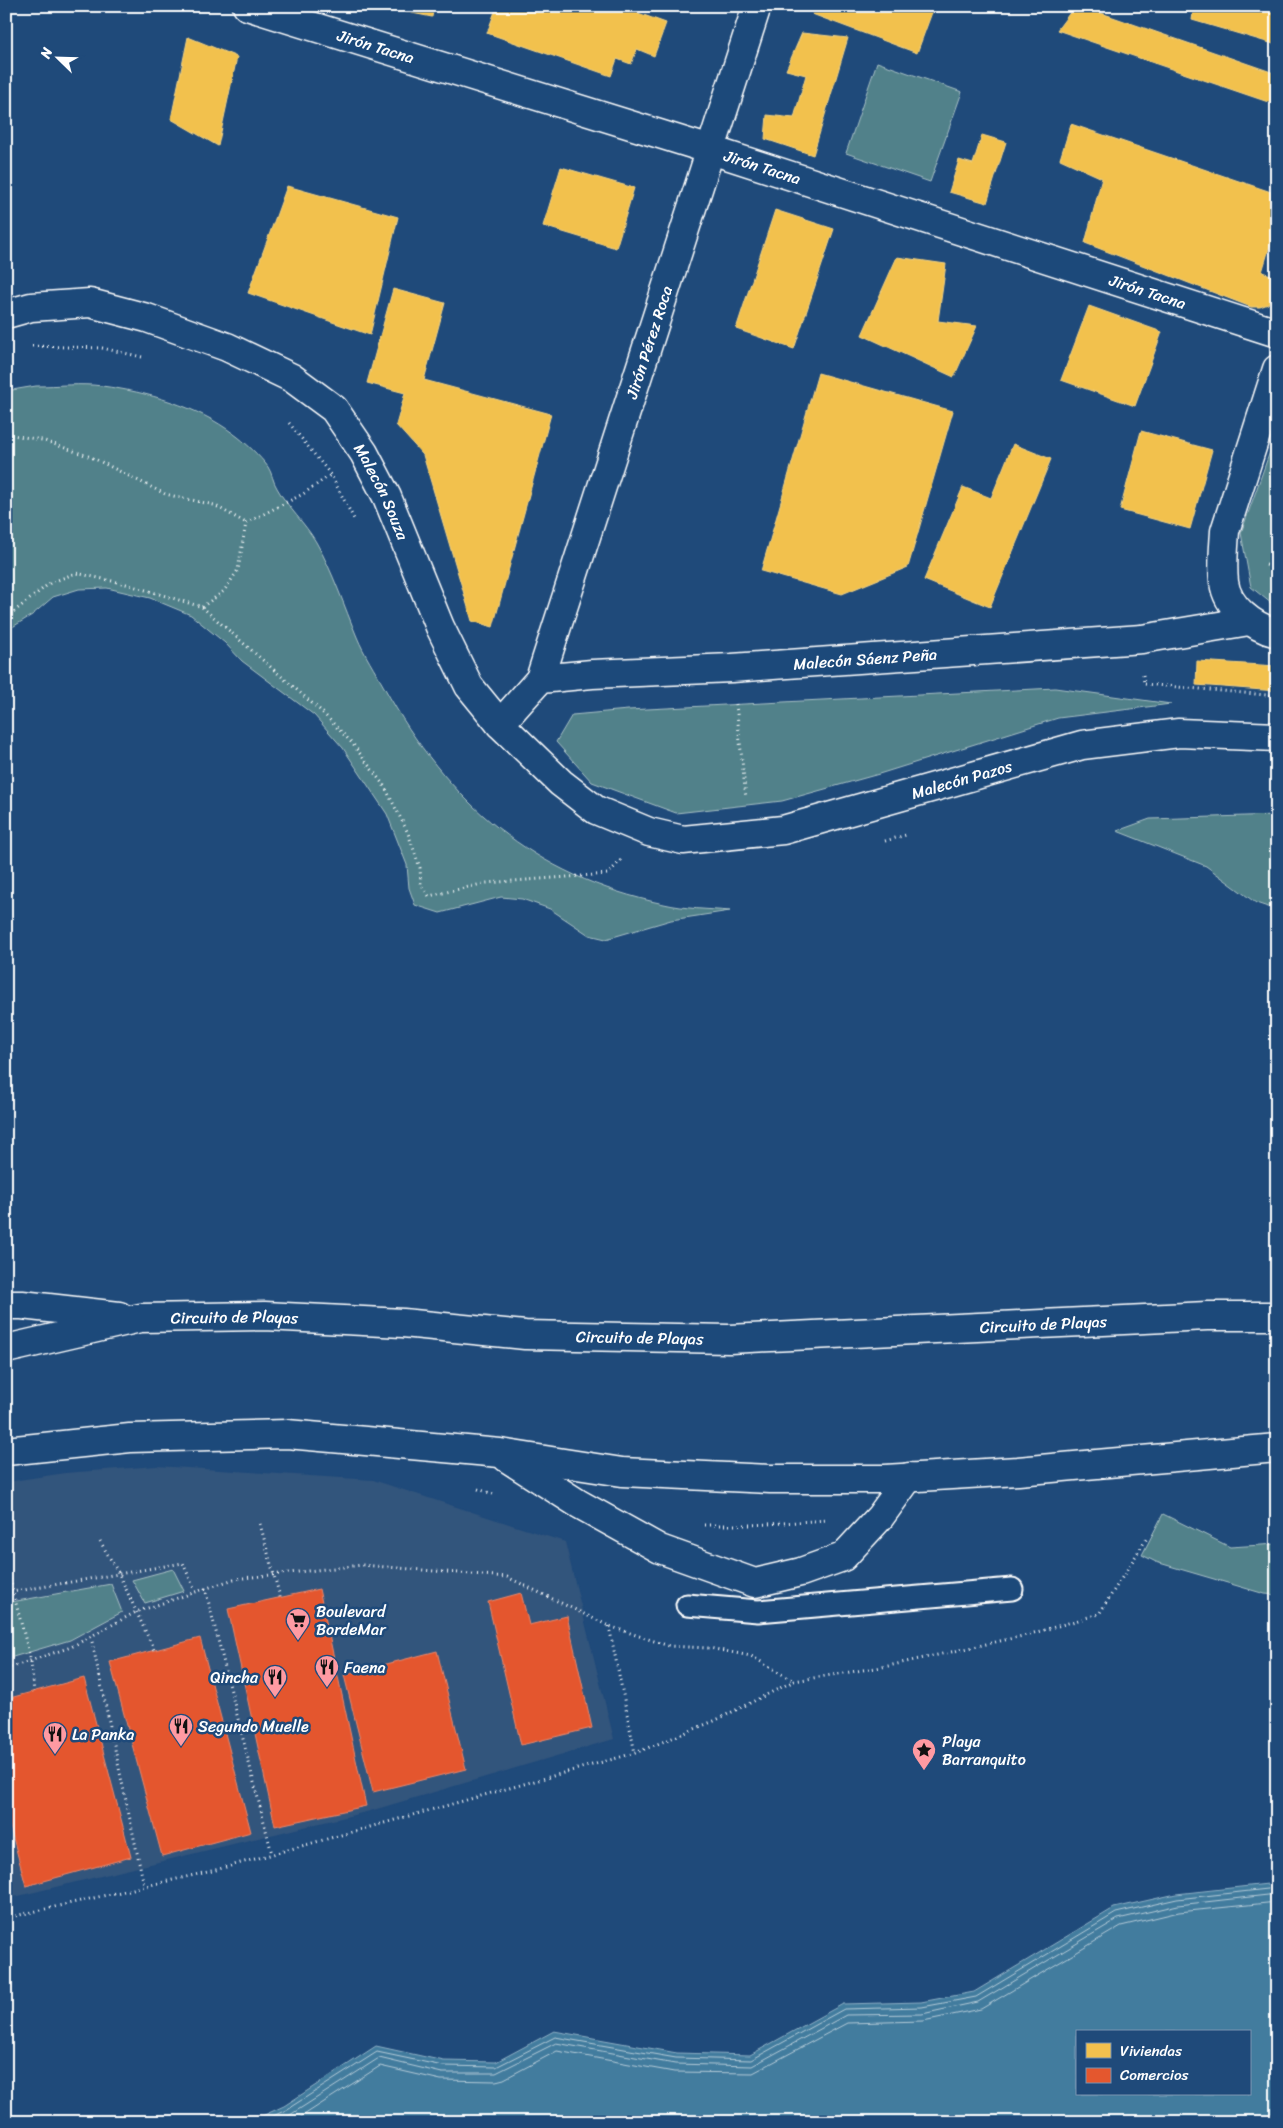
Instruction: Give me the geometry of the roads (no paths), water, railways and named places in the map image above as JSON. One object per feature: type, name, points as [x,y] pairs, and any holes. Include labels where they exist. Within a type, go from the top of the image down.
[{"type":"main road","name":"Jirón Tacna","points":[[247,6],[710,150],[1277,333]]},
{"type":"main road","name":"Jirón Pérez Roca","points":[[540,679],[757,6]]},
{"type":"main road","name":"Malecón Souza","points":[[6,314],[31,307],[90,303],[147,318],[227,347],[292,378],[334,409],[364,453],[387,497],[440,628],[469,686],[500,724],[561,783],[596,810],[649,832]]},
{"type":"main road","points":[[1277,369],[1225,531],[1223,557],[1224,584],[1234,604],[1249,621],[1277,633]]},
{"type":"main road","name":"Malecón Sáenz Peña","points":[[540,679],[592,674],[732,668],[1142,639],[1249,621]]},
{"type":"main road","points":[[500,724],[540,679]]},
{"type":"main road","name":"Malecón Pazos","points":[[649,832],[683,840],[783,830],[1082,745],[1179,733],[1277,737]]},
{"type":"main road","points":[[6,1305],[22,1305],[140,1318]]},
{"type":"main road","name":"Circuito de Playas","points":[[6,1349],[140,1318],[265,1316],[403,1323],[525,1335],[729,1339],[1207,1316],[1277,1316]]},
{"type":"main road","points":[[6,1451],[130,1438],[287,1434],[500,1453],[622,1472],[770,1479],[885,1479],[1018,1471],[1277,1448]]},
{"type":"main road","points":[[500,1453],[579,1504],[660,1549],[755,1583],[801,1572],[843,1557],[880,1517],[908,1477]]},
{"type":"lane","points":[[755,1583],[758,1612]]},
{"type":"lane","points":[[687,1605],[758,1612],[1012,1589]]},
{"type":"water","points":[[1277,1883],[1277,2122],[249,2122],[284,2106],[376,2046],[444,2061],[496,2062],[554,2031],[677,2053],[750,2055],[843,2004],[921,2002],[974,1992],[1114,1908],[1176,1894]]},
{"type":"place","name":"Boulevard BordeMar","points":[[298,1641]]},
{"type":"place","name":"Faena","points":[[327,1688]]},
{"type":"place","name":"Qincha","points":[[275,1698]]},
{"type":"place","name":"Segundo Muelle","points":[[181,1747]]},
{"type":"place","name":"La Panka","points":[[55,1755]]},
{"type":"place","name":"Playa Barranquito","points":[[924,1771]]}]
